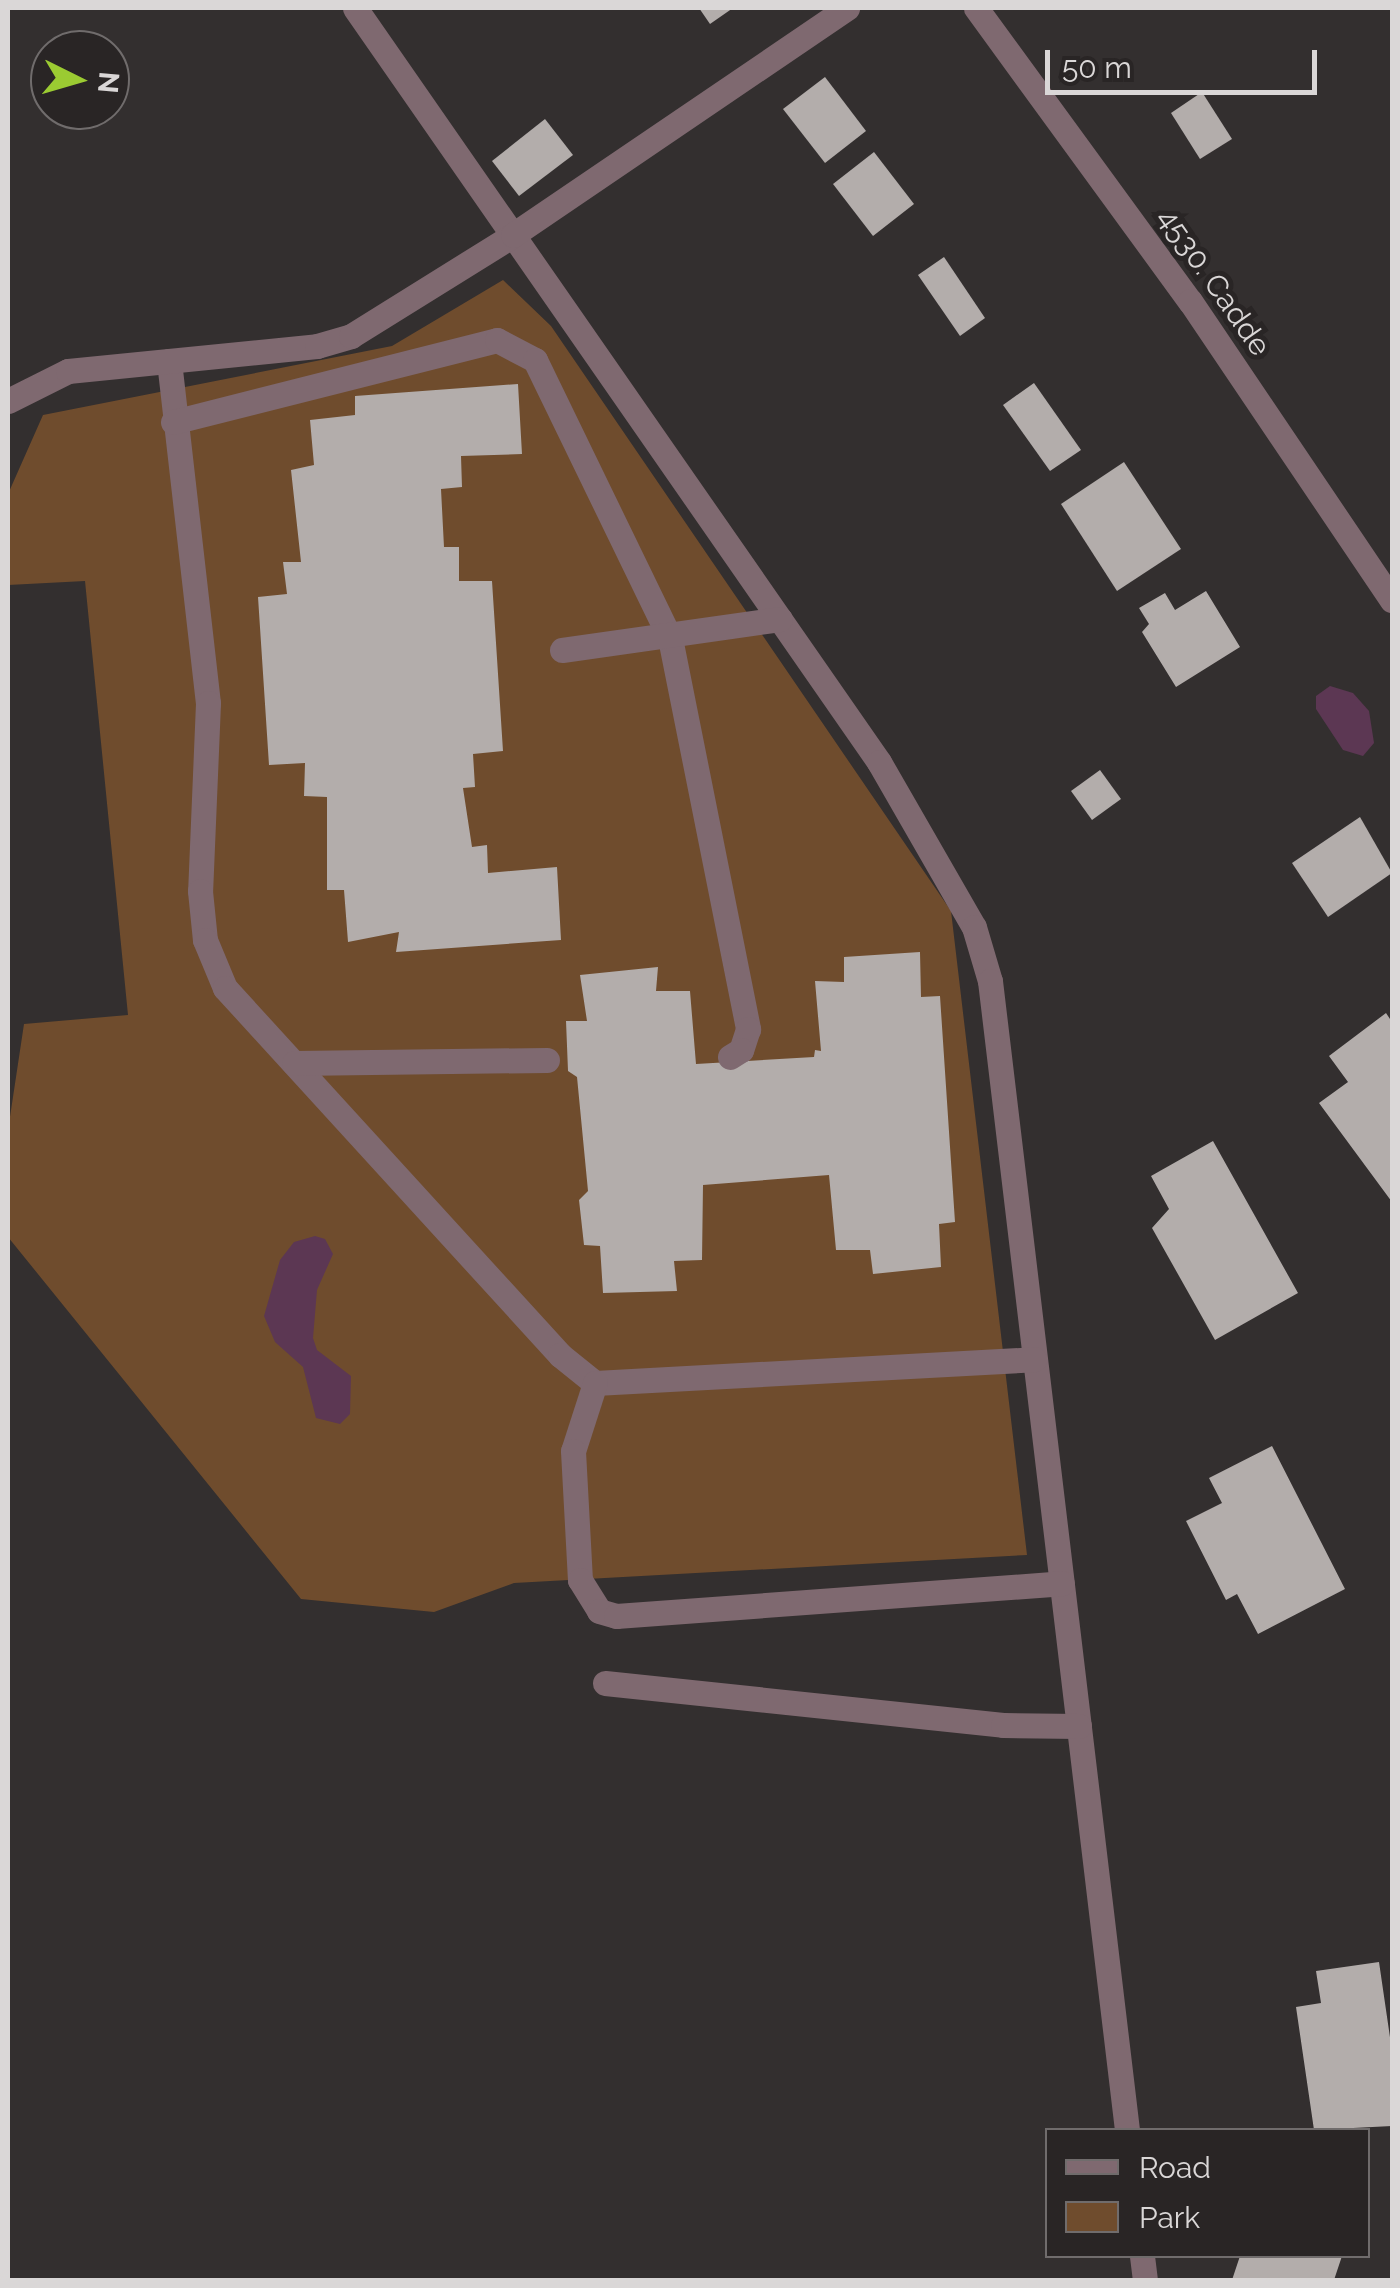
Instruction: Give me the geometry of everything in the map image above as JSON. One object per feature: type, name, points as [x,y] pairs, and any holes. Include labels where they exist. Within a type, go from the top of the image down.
[{"type":"street","points":[[355,8],[879,762],[974,928],[990,981],[1127,2128]]},
{"type":"street","points":[[8,401],[68,371],[317,346],[350,336],[512,235],[847,8]]},
{"type":"street","name":"4530. Cadde","points":[[976,8],[1190,301],[1392,600]]},
{"type":"street","points":[[173,422],[497,340],[512,344],[543,372],[670,638],[748,1028],[741,1050],[730,1057]]},
{"type":"street","points":[[169,361],[208,703],[200,891],[205,940],[225,988],[560,1355],[594,1383],[1034,1360]]},
{"type":"street","points":[[562,650],[670,638],[780,619]]},
{"type":"street","points":[[294,1063],[547,1060]]},
{"type":"street","points":[[594,1383],[573,1451],[580,1580],[599,1611],[616,1616],[1062,1582]]},
{"type":"street","points":[[605,1683],[1003,1725],[1079,1726]]},
{"type":"green space","points":[[503,280],[551,326],[951,911],[1027,1555],[514,1583],[434,1612],[301,1599],[8,1237],[8,1130],[24,1024],[128,1015],[85,581],[8,585],[8,494],[43,415],[392,346]]},
{"type":"shaded area","points":[[1330,686],[1353,693],[1369,711],[1374,743],[1363,756],[1343,750],[1316,709],[1316,696]]},
{"type":"shaded area","points":[[315,1236],[325,1239],[333,1254],[317,1290],[313,1338],[317,1350],[351,1376],[350,1414],[340,1424],[316,1418],[303,1367],[275,1342],[264,1316],[280,1260],[294,1242]]},
{"type":"building","points":[[699,8],[733,8],[710,24]]},
{"type":"building","points":[[825,77],[866,131],[825,163],[783,109]]},
{"type":"building","points":[[1202,92],[1232,139],[1200,159],[1171,113]]},
{"type":"building","points":[[545,119],[573,155],[519,196],[492,161]]},
{"type":"building","points":[[874,152],[914,204],[873,236],[833,184]]},
{"type":"building","points":[[944,257],[985,318],[960,336],[918,275]]},
{"type":"building","points":[[1034,383],[1081,450],[1050,471],[1003,405]]},
{"type":"building","points":[[518,384],[522,454],[461,456],[462,487],[441,489],[444,547],[459,547],[459,581],[492,581],[503,751],[473,754],[475,787],[463,788],[472,847],[487,845],[488,873],[557,867],[561,940],[396,952],[399,932],[348,942],[344,890],[327,890],[327,797],[304,796],[305,763],[269,765],[258,597],[287,594],[283,562],[301,562],[291,470],[314,465],[310,420],[355,415],[355,396]]},
{"type":"building","points":[[1124,462],[1181,549],[1117,591],[1061,504]]},
{"type":"building","points":[[1206,591],[1240,647],[1176,687],[1142,632],[1149,624],[1139,608],[1165,593],[1175,610]]},
{"type":"building","points":[[1100,770],[1121,799],[1092,820],[1071,791]]},
{"type":"building","points":[[1360,817],[1392,873],[1328,917],[1292,863]]},
{"type":"building","points":[[920,952],[921,997],[940,996],[955,1222],[939,1224],[941,1267],[873,1274],[870,1250],[836,1250],[829,1175],[703,1185],[702,1260],[674,1261],[677,1291],[603,1293],[600,1246],[584,1245],[579,1200],[588,1191],[577,1077],[568,1071],[566,1021],[587,1021],[580,975],[658,967],[656,991],[690,991],[696,1064],[814,1057],[815,1050],[821,1051],[815,981],[844,982],[844,957]]},
{"type":"building","points":[[1386,1013],[1392,1022],[1392,1202],[1319,1103],[1348,1082],[1329,1056]]},
{"type":"building","points":[[1213,1141],[1298,1293],[1215,1340],[1152,1228],[1169,1209],[1151,1176]]},
{"type":"building","points":[[1272,1446],[1345,1589],[1258,1634],[1237,1594],[1226,1600],[1186,1521],[1222,1503],[1209,1478]]},
{"type":"building","points":[[1379,1962],[1392,2051],[1392,2126],[1314,2128],[1296,2007],[1321,2003],[1316,1971]]},
{"type":"building","points":[[1239,2258],[1341,2258],[1334,2280],[1232,2280]]}]
